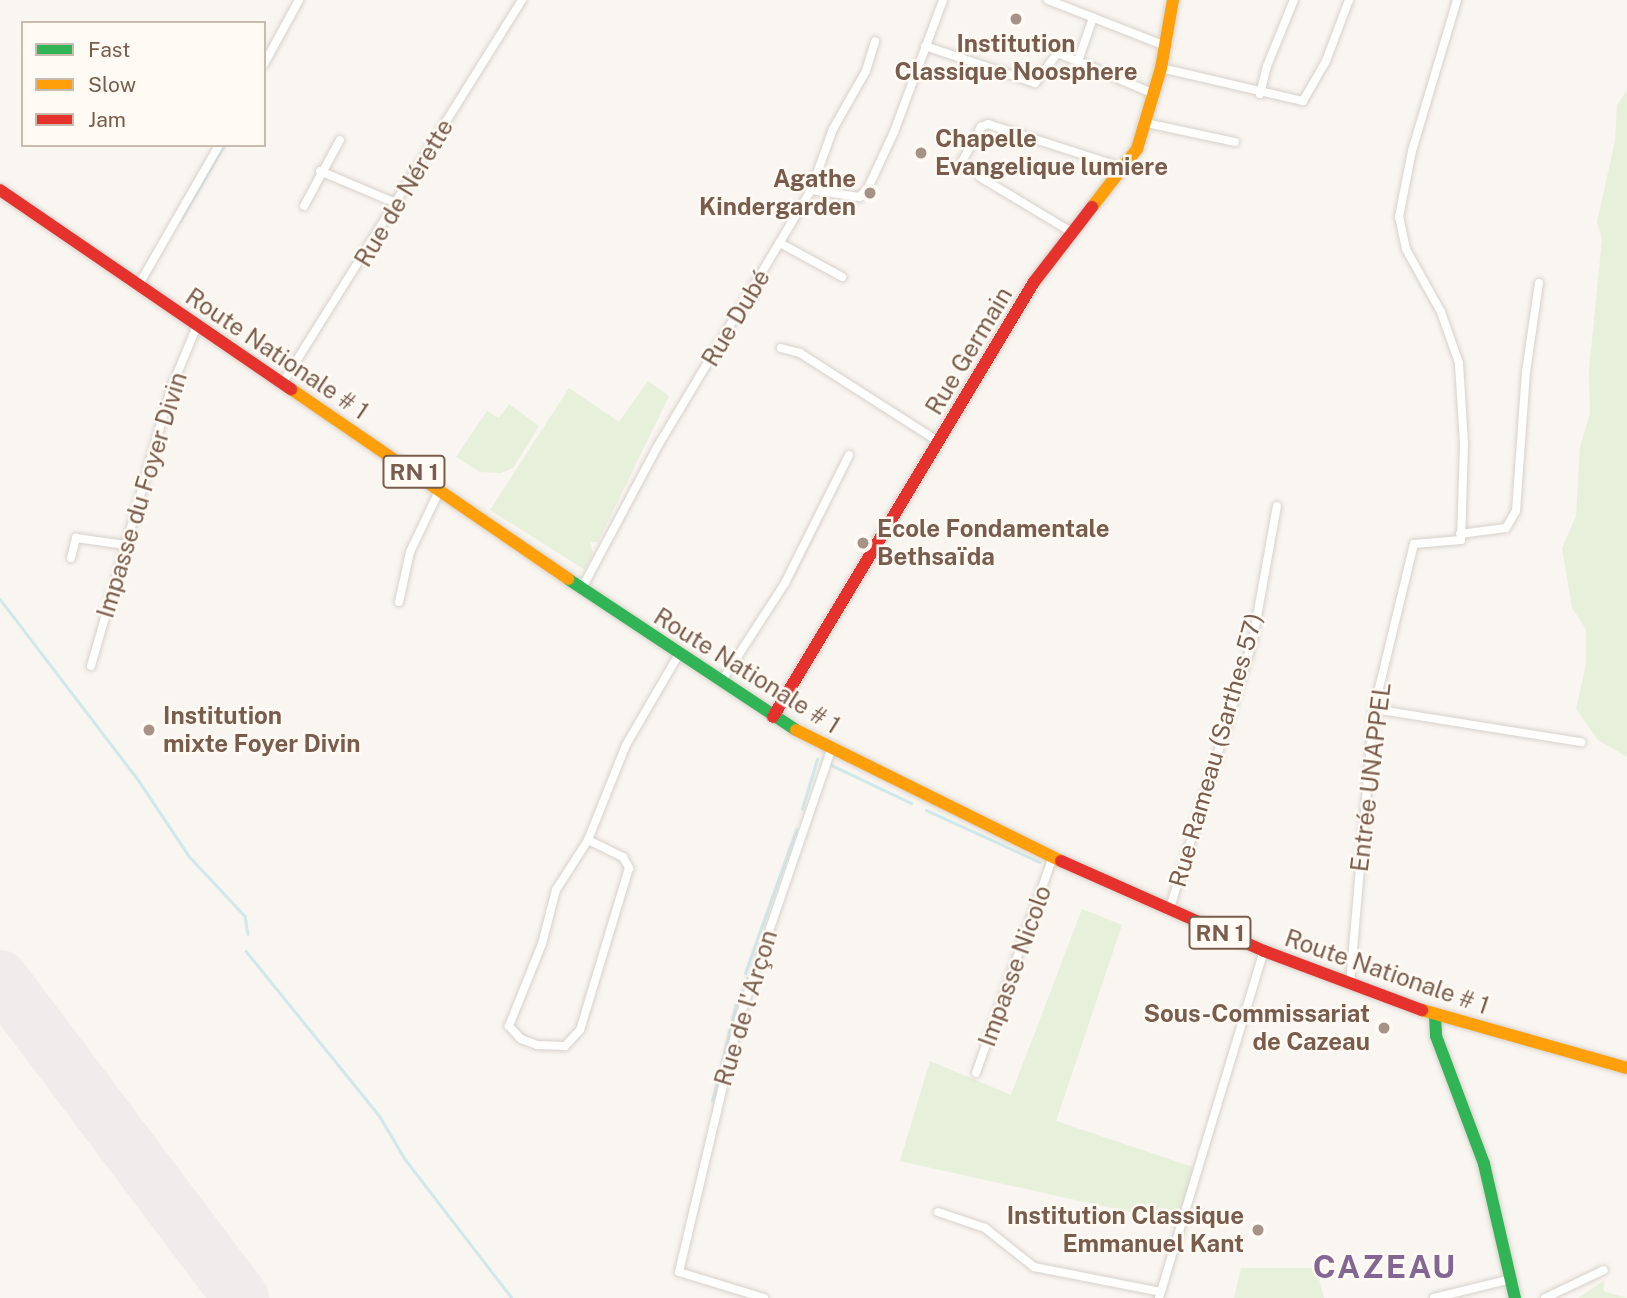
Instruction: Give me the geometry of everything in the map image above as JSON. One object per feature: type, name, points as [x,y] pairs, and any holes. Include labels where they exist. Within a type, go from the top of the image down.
[{"type":"main road","name":"Rue Germain","points":[[773,717],[1012,316],[1070,231],[1137,149],[1161,68],[1173,0]]},
{"type":"main road","name":"Route Nationale # 1","points":[[0,190],[440,489],[582,589],[773,717],[831,750],[1053,858],[1264,951],[1434,1015],[1627,1068]]},
{"type":"main road","points":[[1434,1015],[1436,1035],[1484,1164],[1515,1298]]},
{"type":"street","points":[[266,60],[299,0]]},
{"type":"street","name":"Rue de Nérette","points":[[282,384],[398,204],[522,0]]},
{"type":"street","points":[[811,190],[863,195],[894,132],[943,0]]},
{"type":"street","points":[[1048,0],[1163,45]]},
{"type":"street","points":[[1260,94],[1267,66],[1294,0]]},
{"type":"street","points":[[1161,68],[1260,94],[1303,101],[1326,61],[1349,0]]},
{"type":"street","points":[[1457,0],[1412,151],[1399,217],[1406,249],[1441,313],[1459,363],[1464,443],[1460,537]]},
{"type":"street","points":[[1078,61],[1093,18]]},
{"type":"street","name":"Rue Dubé","points":[[582,589],[659,444],[811,190],[812,178],[866,71],[875,41]]},
{"type":"street","points":[[925,46],[1035,83],[1058,53],[1154,94]]},
{"type":"street","points":[[1146,123],[1235,142]]},
{"type":"street","points":[[942,168],[963,163],[981,127],[988,124],[1121,167]]},
{"type":"street","points":[[304,206],[320,171],[340,140]]},
{"type":"street","points":[[138,286],[218,147]]},
{"type":"street","points":[[320,171],[398,204]]},
{"type":"street","points":[[980,177],[1070,231]]},
{"type":"street","points":[[780,243],[842,277]]},
{"type":"street","name":"Entrée UNAPPEL","points":[[1350,983],[1374,709],[1414,544],[1506,528],[1517,511],[1526,372],[1539,283]]},
{"type":"street","name":"Impasse du Foyer Divin","points":[[91,666],[172,386],[197,326]]},
{"type":"street","points":[[781,348],[800,353],[939,442]]},
{"type":"street","points":[[721,682],[785,583],[849,455]]},
{"type":"street","points":[[399,603],[410,552],[440,489]]},
{"type":"street","name":"Rue Rameau (Sarthes 57)","points":[[1169,911],[1253,639],[1277,506]]},
{"type":"street","points":[[71,558],[76,538],[126,545]]},
{"type":"street","points":[[589,840],[623,857],[629,868],[575,1040],[565,1046],[537,1045],[513,1034],[509,1026],[512,1012],[542,944],[556,890],[589,840],[626,745],[679,654]]},
{"type":"street","points":[[1374,709],[1581,742]]},
{"type":"street","name":"Rue de l'Arçon","points":[[764,1298],[678,1272],[738,1019],[831,750]]},
{"type":"street","name":"Impasse Nicolo","points":[[976,1073],[1053,858]]},
{"type":"street","points":[[938,1212],[985,1228],[1034,1267],[1160,1295],[1264,951]]},
{"type":"street","points":[[1545,1298],[1604,1270]]},
{"type":"street","points":[[1434,1298],[1511,1279]]},
{"type":"green space","points":[[1627,90],[1627,757],[1598,740],[1576,709],[1586,664],[1586,629],[1572,608],[1562,548],[1576,516],[1580,447],[1590,413],[1589,370],[1602,239],[1597,222],[1615,141],[1617,105]]},
{"type":"green space","points":[[648,381],[669,396],[598,542],[590,542],[593,553],[585,570],[490,510],[569,388],[619,422]]},
{"type":"green space","points":[[509,404],[539,426],[513,468],[501,473],[480,472],[456,457],[487,411],[499,418]]},
{"type":"green space","points":[[1082,909],[1122,925],[1056,1121],[1196,1168],[1179,1223],[900,1161],[930,1061],[1011,1095]]},
{"type":"green space","points":[[1241,1268],[1316,1268],[1324,1298],[1234,1298]]},
{"type":"green space","points":[[1605,1280],[1603,1291],[1627,1298],[1578,1298]]},
{"type":"waterway","points":[[180,221],[223,147]]},
{"type":"waterway","points":[[0,599],[139,781],[189,856],[245,916],[248,934]]},
{"type":"waterway","points":[[802,809],[817,759]]},
{"type":"waterway","points":[[829,764],[911,803]]},
{"type":"waterway","points":[[926,810],[1040,862]]},
{"type":"waterway","points":[[745,973],[796,830]]},
{"type":"waterway","points":[[246,951],[379,1115],[405,1159],[512,1298]]},
{"type":"waterway","points":[[712,1101],[739,991]]},
{"type":"runway","points":[[0,978],[241,1298]]},
{"type":"traffic: fast","points":[[568,579],[796,730]]},
{"type":"traffic: fast","points":[[1435,1015],[1436,1036],[1484,1164],[1515,1298]]},
{"type":"traffic: slow","points":[[1092,207],[1137,149],[1161,68],[1173,0]]},
{"type":"traffic: slow","points":[[291,389],[568,579]]},
{"type":"traffic: slow","points":[[796,730],[1061,861]]},
{"type":"traffic: slow","points":[[1422,1010],[1627,1068]]},
{"type":"traffic: jam","points":[[0,190],[291,389]]},
{"type":"traffic: jam","points":[[773,717],[1034,282],[1092,207]]},
{"type":"traffic: jam","points":[[1061,861],[1264,951],[1422,1010]]},
{"type":"place","name":"Institution Classique Noosphere","points":[[1016,19]]},
{"type":"place","name":"Chapelle Evangelique lumiere","points":[[921,153]]},
{"type":"place","name":"Agathe Kindergarden","points":[[870,193]]},
{"type":"place","name":"Ecole Fondamentale Bethsaïda","points":[[863,543]]},
{"type":"place","name":"Institution mixte Foyer Divin","points":[[149,730]]},
{"type":"place","name":"Sous-Commissariat de Cazeau","points":[[1384,1028]]},
{"type":"place","name":"Institution Classique Emmanuel Kant","points":[[1258,1230]]},
{"type":"district","name":"CAZEAU","points":[[1385,1267]]}]
